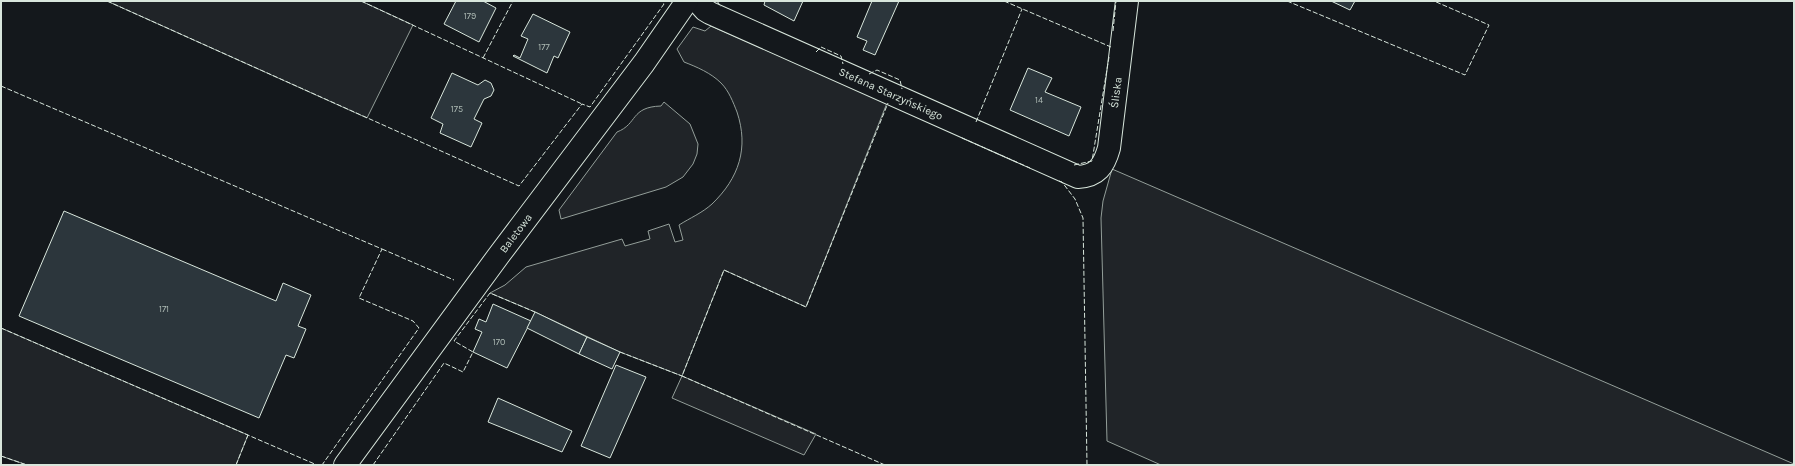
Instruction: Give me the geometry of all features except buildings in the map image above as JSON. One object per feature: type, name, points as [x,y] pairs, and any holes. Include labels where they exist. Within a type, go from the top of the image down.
[{"type":"street","name":"Baletowa","points":[[345,465],[499,255],[644,63],[687,1]]},
{"type":"street","name":"Stefana Starzyńskiego","points":[[698,1],[705,10],[710,13],[979,134],[1070,174],[1078,177],[1089,176]]},
{"type":"street","name":"Śliska","points":[[1089,176],[1102,165],[1109,148],[1127,1]]},
{"type":"shaded area","points":[[107,1],[361,1],[413,25],[367,118]]},
{"type":"shaded area","points":[[711,26],[887,103],[806,307],[724,270],[682,376],[620,352],[535,312],[490,293],[505,285],[526,267],[622,239],[625,246],[650,239],[648,231],[669,224],[675,242],[683,240],[679,225],[700,213],[712,204],[721,194],[735,173],[741,150],[742,138],[740,125],[737,112],[729,93],[717,79],[699,68],[684,62],[677,49],[693,27],[705,31]]},
{"type":"shaded area","points":[[664,102],[690,124],[698,144],[697,154],[693,164],[683,177],[666,187],[561,219],[559,210],[617,132],[624,129],[635,116],[644,109],[661,106]]},
{"type":"shaded area","points":[[1112,169],[1794,465],[1161,465],[1107,441],[1101,218],[1103,201]]},
{"type":"shaded area","points":[[1,328],[248,435],[236,465],[27,465],[1,456]]},
{"type":"shaded area","points":[[682,376],[816,434],[804,455],[672,398]]},
{"type":"fence","points":[[107,1],[519,186],[582,104],[590,107],[664,4],[662,1]]},
{"type":"fence","points":[[361,1],[582,104]]},
{"type":"fence","points":[[483,58],[513,1]]},
{"type":"fence","points":[[717,1],[721,7]]},
{"type":"fence","points":[[1004,1],[1111,47]]},
{"type":"fence","points":[[1113,31],[1116,1]]},
{"type":"fence","points":[[1287,1],[1465,75],[1489,25],[1434,1]]},
{"type":"fence","points":[[976,122],[1022,9]]},
{"type":"fence","points":[[816,52],[821,47],[841,56],[843,64]]},
{"type":"fence","points":[[1074,165],[1092,161],[1109,57]]},
{"type":"fence","points":[[869,74],[877,70],[900,80],[902,89]]},
{"type":"fence","points":[[1,86],[382,249],[359,298],[413,321],[419,328],[322,465]]},
{"type":"fence","points":[[885,465],[682,376],[724,270],[806,307],[888,103]]},
{"type":"fence","points":[[962,138],[1030,168]]},
{"type":"fence","points":[[1059,181],[1062,182],[1075,199],[1083,218],[1087,465]]},
{"type":"fence","points":[[382,249],[454,280]]},
{"type":"fence","points":[[373,465],[444,363],[463,372],[473,352],[454,341],[490,293],[535,312]]},
{"type":"fence","points":[[1,328],[317,465]]},
{"type":"fence","points":[[620,352],[682,376]]},
{"type":"fence","points":[[236,465],[248,435]]},
{"type":"fence","points":[[1,456],[27,465]]}]
